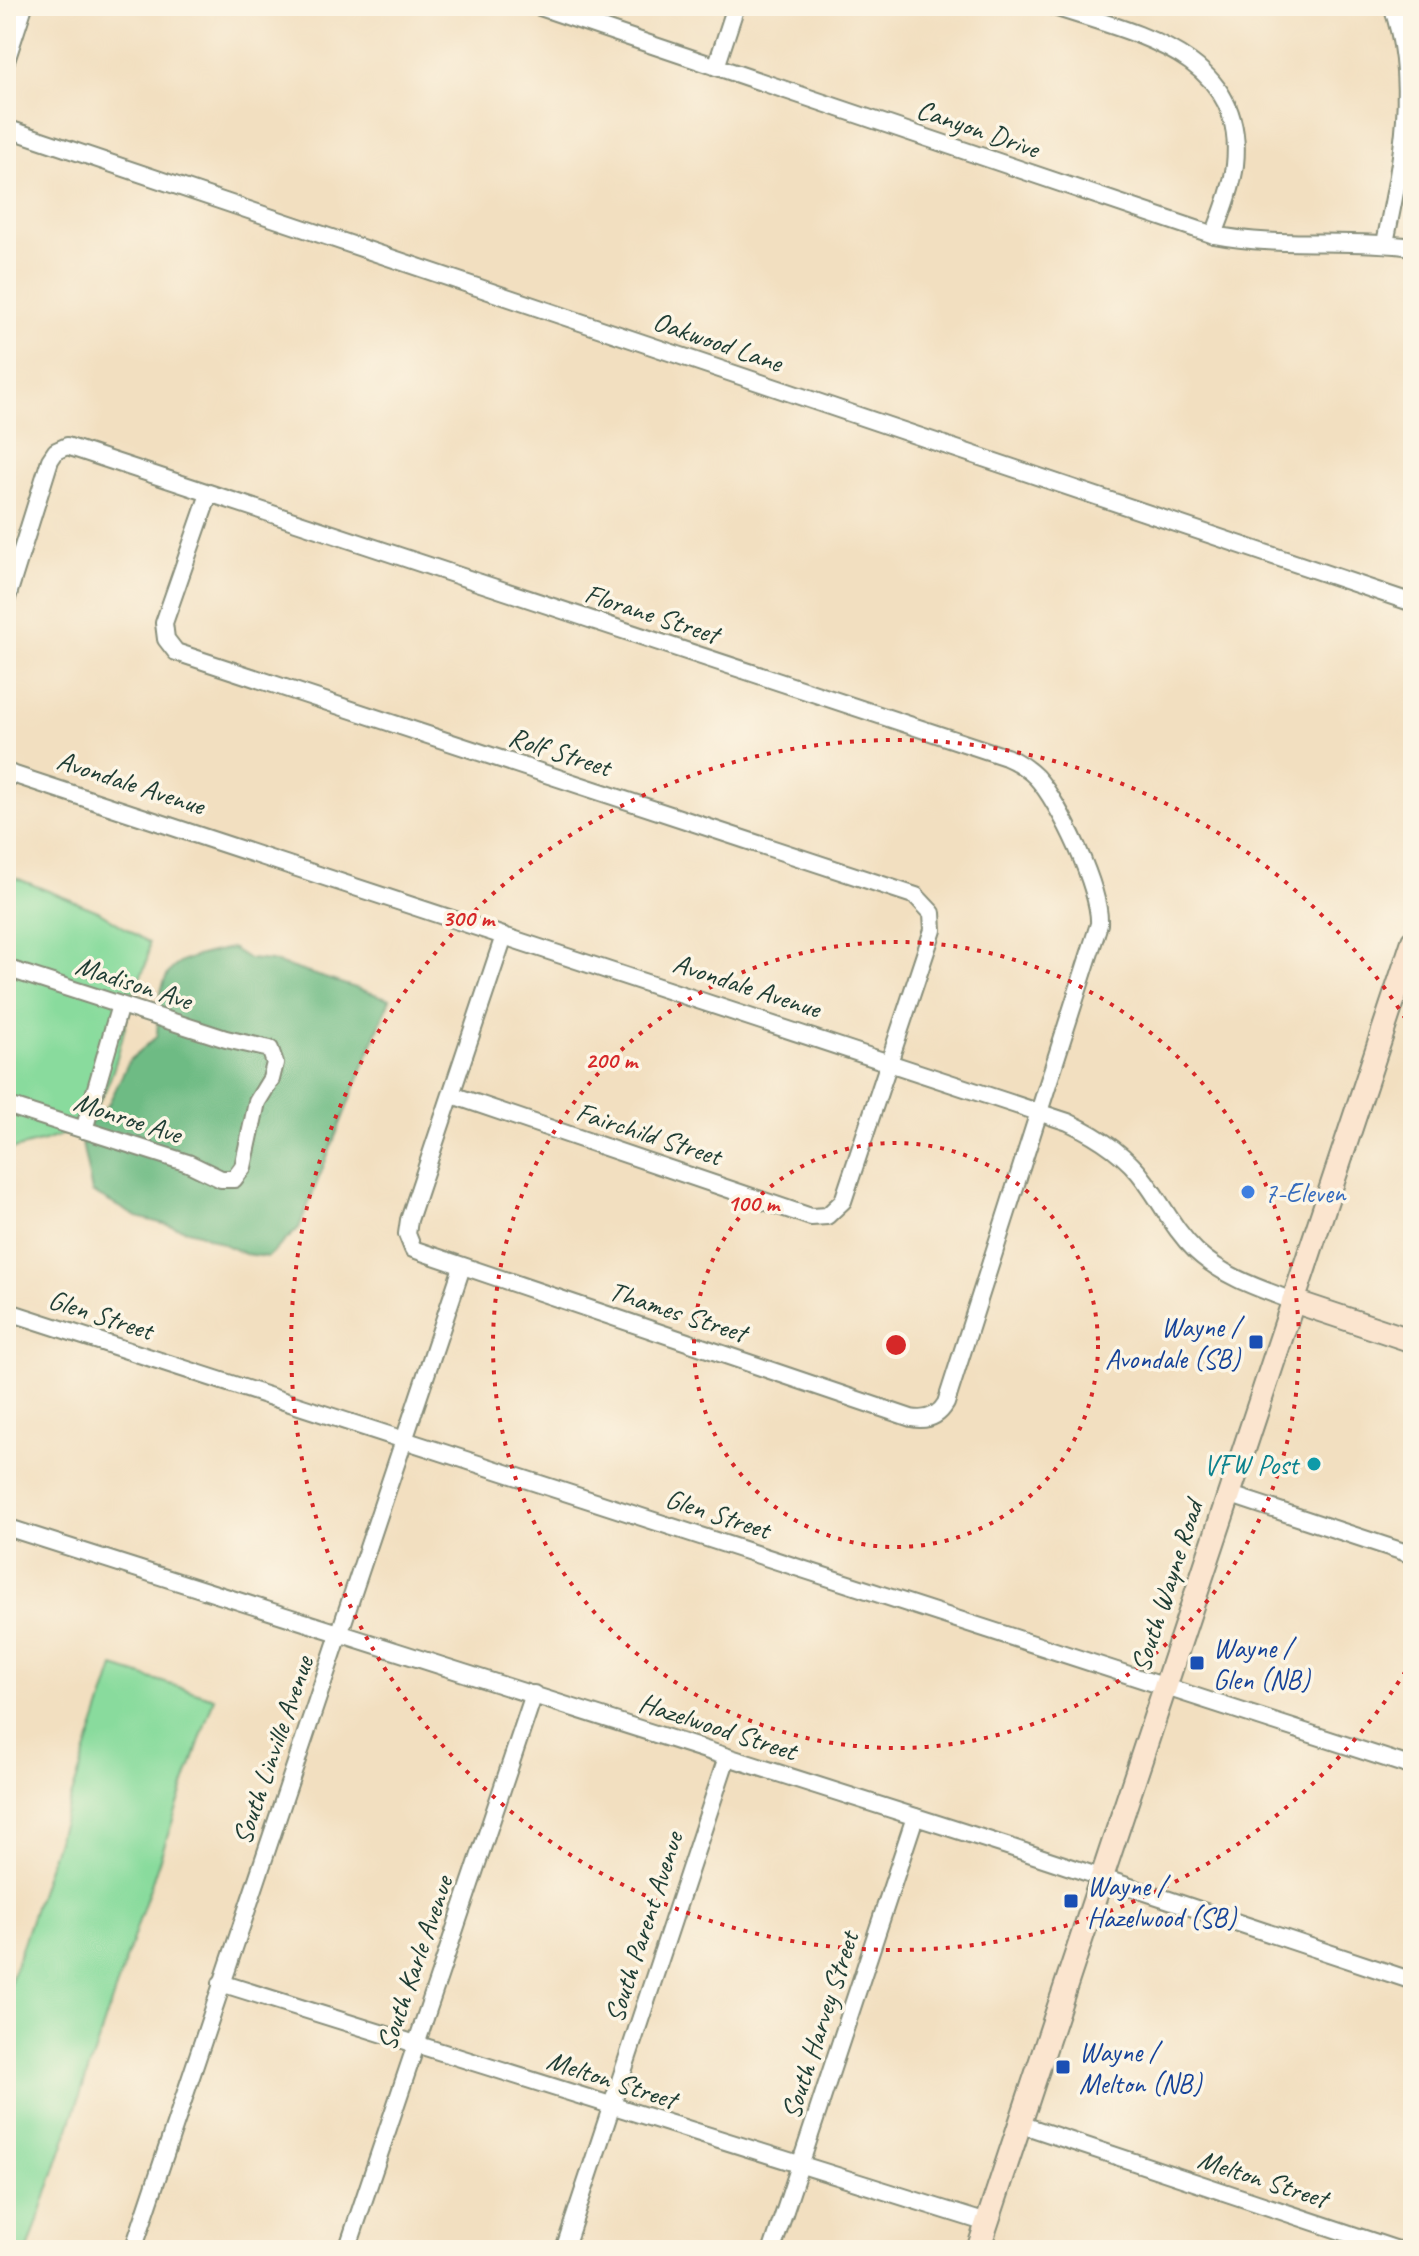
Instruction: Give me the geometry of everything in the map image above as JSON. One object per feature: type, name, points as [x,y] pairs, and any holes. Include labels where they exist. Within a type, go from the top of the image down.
[{"type":"main road","name":"South Wayne Road","points":[[978,2250],[1413,941]]},
{"type":"main road","name":"Avondale Avenue","points":[[1293,1301],[1413,1341]]},
{"type":"street","name":"Canyon Drive","points":[[537,6],[1214,235],[1260,242],[1332,240],[1413,247]]},
{"type":"street","points":[[716,67],[736,6]]},
{"type":"street","points":[[1051,6],[1165,45],[1189,58],[1217,88],[1234,130],[1235,165],[1214,235]]},
{"type":"street","points":[[1385,243],[1408,131],[1412,64],[1392,6]]},
{"type":"street","points":[[6,61],[17,12]]},
{"type":"street","name":"Oakwood Lane","points":[[6,128],[1413,603]]},
{"type":"street","name":"Florane Street","points":[[6,601],[47,467],[56,451],[67,446],[1006,757],[1027,768],[1046,791],[1094,884],[1100,910],[1097,934],[1038,1113]]},
{"type":"street","name":"Rolf Street","points":[[209,494],[164,623],[166,639],[176,652],[921,899],[932,913],[933,930],[888,1063]]},
{"type":"street","name":"Avondale Avenue","points":[[6,772],[1085,1130],[1124,1158],[1146,1182],[1172,1224],[1214,1266],[1244,1283],[1293,1301]]},
{"type":"street","name":"Thames Street","points":[[504,936],[407,1234],[410,1245],[418,1253],[911,1418],[927,1419],[939,1413],[946,1403],[1038,1113]]},
{"type":"street","name":"Madison Ave","points":[[6,968],[226,1039],[247,1041],[270,1049],[275,1063],[271,1079],[257,1102],[243,1167],[234,1179]]},
{"type":"street","points":[[84,1130],[120,1005]]},
{"type":"street","name":"Fairchild Street","points":[[452,1095],[811,1217],[830,1215],[843,1201],[888,1063]]},
{"type":"street","name":"Monroe Ave","points":[[6,1105],[188,1163],[221,1179],[234,1179]]},
{"type":"street","name":"South Linville Avenue","points":[[133,2250],[462,1267]]},
{"type":"street","name":"Glen Street","points":[[6,1311],[1413,1767]]},
{"type":"street","points":[[1228,1494],[1413,1555]]},
{"type":"street","name":"Hazelwood Street","points":[[6,1527],[534,1694],[1413,1981]]},
{"type":"street","name":"South Karle Avenue","points":[[347,2250],[414,2043],[534,1694]]},
{"type":"street","name":"South Parent Avenue","points":[[564,2250],[727,1757]]},
{"type":"street","name":"South Harvey Street","points":[[772,2250],[915,1817]]},
{"type":"street","name":"Melton Street","points":[[221,1983],[987,2223]]},
{"type":"street","name":"Melton Street","points":[[1020,2124],[1398,2250]]},
{"type":"green space","points":[[6,874],[98,911],[149,943],[147,961],[133,993],[113,1070],[98,1103],[87,1117],[67,1132],[10,1150],[6,1150]]},
{"type":"green space","points":[[232,948],[249,959],[271,961],[390,999],[299,1228],[268,1257],[245,1254],[199,1233],[137,1217],[92,1192],[80,1133],[108,1105],[129,1061],[157,1036],[161,995],[170,971],[192,957]]},
{"type":"green space","points":[[114,1667],[214,1698],[28,2250],[6,2250],[6,1995]]},
{"type":"place","name":"7-Eleven","points":[[1248,1192]]},
{"type":"place","name":"Wayne / Avondale (SB)","points":[[1256,1342]]},
{"type":"place","name":"VFW Post","points":[[1314,1464]]},
{"type":"place","name":"Wayne / Glen (NB)","points":[[1197,1663]]},
{"type":"place","name":"Wayne / Hazelwood (SB)","points":[[1071,1901]]},
{"type":"place","name":"Wayne / Melton (NB)","points":[[1063,2067]]}]
